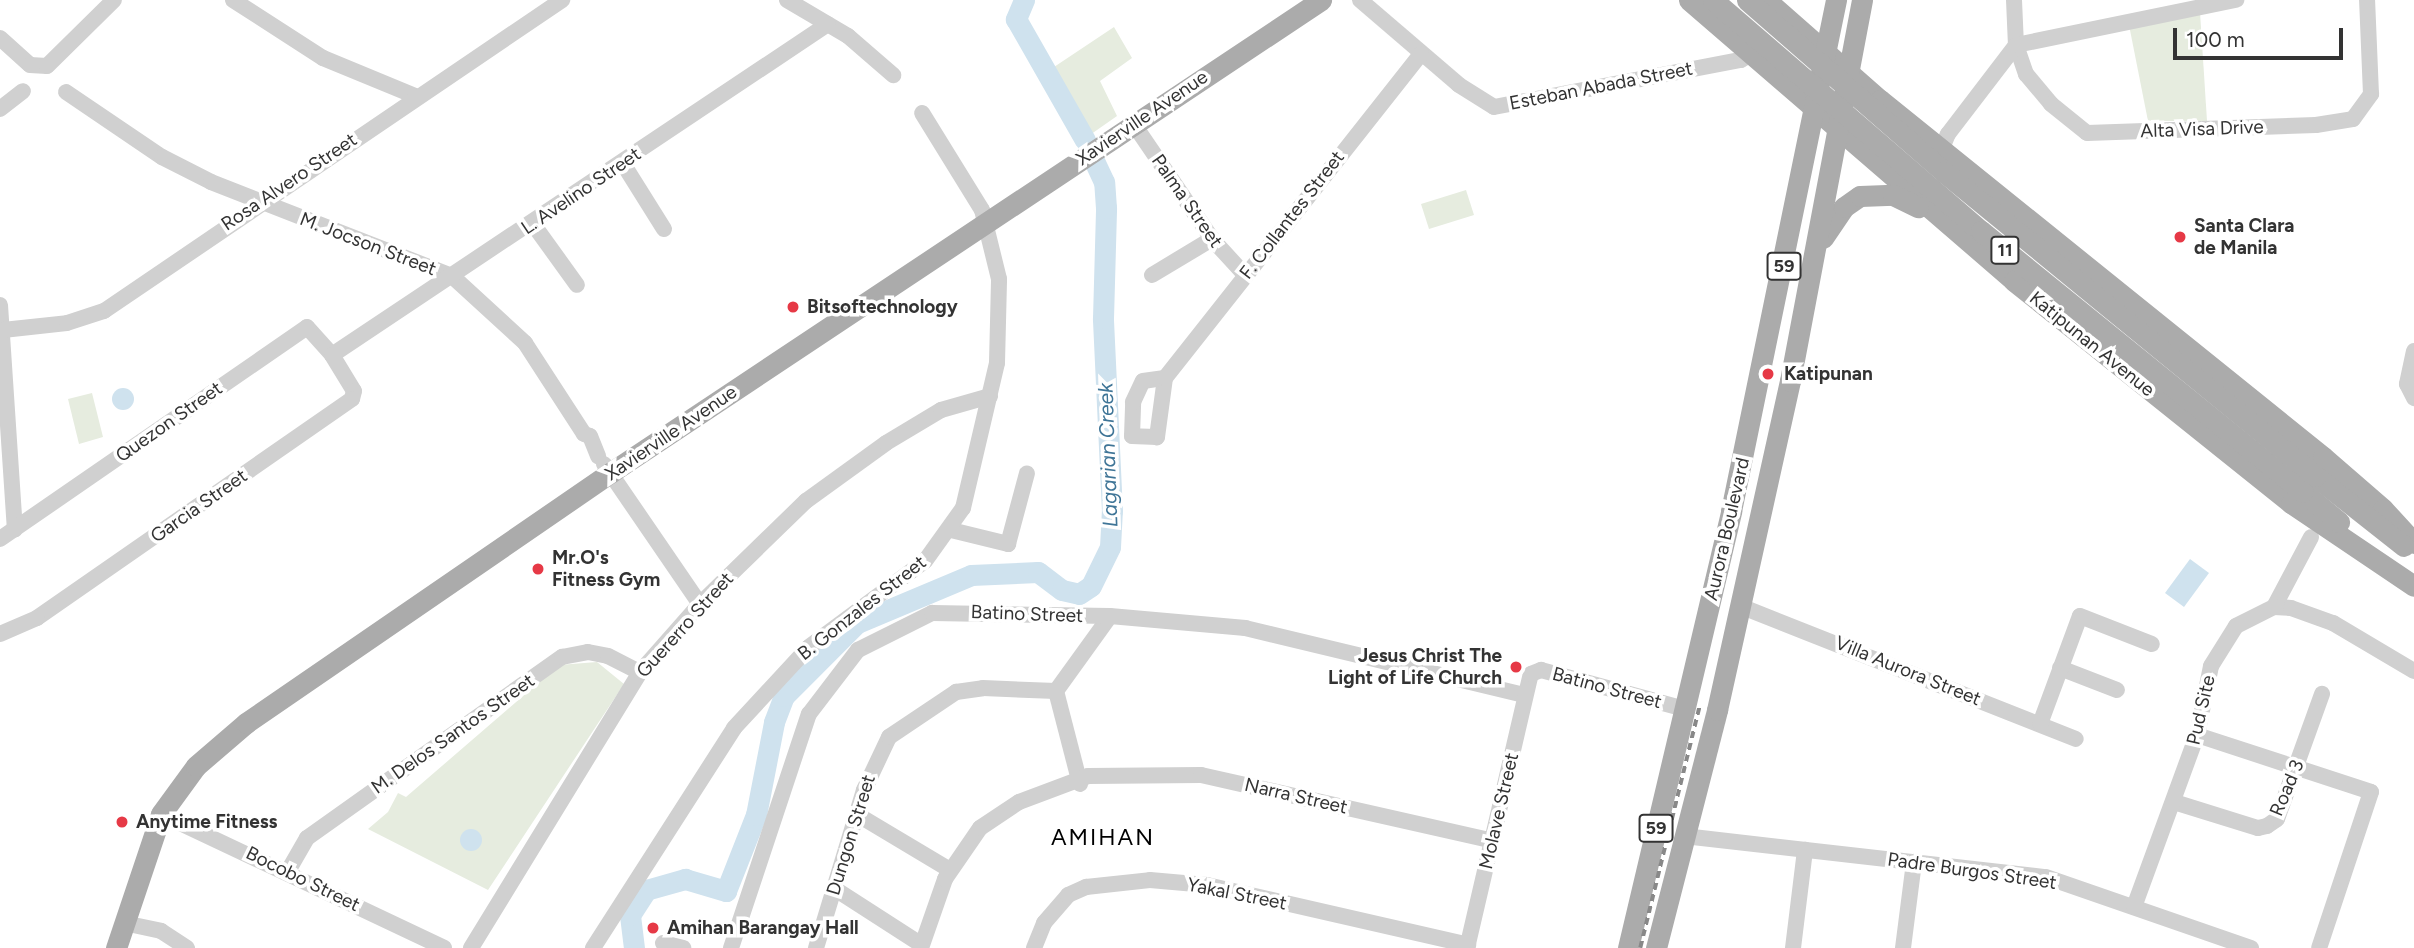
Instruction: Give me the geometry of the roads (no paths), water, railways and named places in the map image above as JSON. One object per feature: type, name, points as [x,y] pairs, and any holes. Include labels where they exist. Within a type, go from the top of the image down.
[{"type":"main road","name":"Xavierville Avenue","points":[[116,948],[161,814],[196,766],[246,723],[604,465],[985,222],[1321,0]]},
{"type":"main road","name":"Katipunan Avenue","points":[[1689,0],[1711,8],[2414,584]]},
{"type":"main road","points":[[1711,8],[1723,0]]},
{"type":"main road","name":"Katipunan Avenue","points":[[1747,0],[1954,181],[2414,554]]},
{"type":"main road","name":"11","points":[[1766,0],[1880,100],[2323,457],[2383,509],[2414,543]]},
{"type":"main road","name":"59","points":[[1815,107],[1836,0]]},
{"type":"main road","name":"59","points":[[1838,127],[1861,0]]},
{"type":"main road","name":"Katipunan Avenue","points":[[1711,8],[1752,53],[2014,281],[2291,503],[2414,584]]},
{"type":"main road","points":[[1854,43],[1862,69],[1880,100]]},
{"type":"main road","points":[[1779,76],[1803,122],[1805,159]]},
{"type":"main road","name":"Aurora Boulevard","points":[[1628,948],[1711,600],[1815,107]]},
{"type":"main road","name":"Aurora Boulevard","points":[[1656,948],[1740,606],[1816,249],[1838,127]]},
{"type":"main road","points":[[1910,189],[1941,150]]},
{"type":"main road","points":[[1816,249],[1844,207],[1875,193],[1905,199],[1950,227]]},
{"type":"main road","points":[[1986,257],[2015,242],[2020,232],[2015,210]]},
{"type":"main road","points":[[2014,281],[2016,256],[2041,232]]},
{"type":"main road","points":[[1711,600],[1740,606]]},
{"type":"street","points":[[0,38],[30,65],[39,67],[57,60],[114,0]]},
{"type":"street","points":[[233,0],[323,58],[415,96]]},
{"type":"street","name":"Rosa Alvero Street","points":[[3,330],[67,323],[104,311],[258,202],[562,0]]},
{"type":"street","points":[[788,0],[874,55],[893,75]]},
{"type":"street","name":"Esteban Abada Street","points":[[1360,0],[1472,96],[1494,107],[1741,60],[1752,53]]},
{"type":"street","name":"Alta Visa Drive","points":[[2014,0],[2015,45],[2026,74],[2051,104],[2087,133],[2316,125],[2353,119],[2371,94],[2367,0]]},
{"type":"street","points":[[1941,150],[1948,134],[2015,45],[2236,0]]},
{"type":"street","name":"L. Avelino Street","points":[[332,355],[533,224],[828,24]]},
{"type":"street","name":"F. Collantes Street","points":[[1165,378],[1421,54]]},
{"type":"street","points":[[0,109],[23,91]]},
{"type":"street","name":"M. Jocson Street","points":[[66,92],[162,157],[258,202],[452,276],[525,342],[584,433],[598,448],[604,465],[700,604]]},
{"type":"street","name":"B. Gonzales Street","points":[[593,948],[751,707],[809,647],[925,561],[951,530],[962,509],[990,396],[998,341],[999,279],[985,222],[966,181],[922,113]]},
{"type":"street","name":"Palma Street","points":[[1133,122],[1212,239],[1246,276]]},
{"type":"street","points":[[622,162],[664,229]]},
{"type":"street","points":[[533,224],[577,285]]},
{"type":"street","points":[[1152,275],[1212,239]]},
{"type":"street","points":[[0,305],[15,530]]},
{"type":"street","name":"Quezon Street","points":[[0,539],[303,328],[312,330],[332,355]]},
{"type":"street","points":[[2414,351],[2407,384],[2414,398]]},
{"type":"street","name":"Garcia Street","points":[[0,634],[37,618],[352,399],[354,391],[332,355]]},
{"type":"street","name":"Guererro Street","points":[[471,948],[640,672],[700,604],[806,502],[886,443],[941,410],[990,396]]},
{"type":"street","points":[[951,530],[1008,544],[1027,473]]},
{"type":"street","points":[[2311,537],[2274,607],[2291,608],[2333,623],[2414,671]]},
{"type":"street","name":"Villa Aurora Street","points":[[1740,606],[2076,739]]},
{"type":"street","name":"Pud Site","points":[[2134,907],[2197,735],[2203,690],[2223,641],[2251,615],[2274,607]]},
{"type":"street","name":"Batino Street","points":[[731,948],[809,714],[858,650],[932,613],[1110,616],[1245,628],[1525,695]]},
{"type":"street","points":[[1076,782],[1056,691],[1110,616]]},
{"type":"street","points":[[2040,724],[2080,616],[2152,644]]},
{"type":"street","name":"M. Delos Santos Street","points":[[288,871],[307,838],[562,657],[588,652],[640,672]]},
{"type":"street","points":[[2060,668],[2117,690]]},
{"type":"street","name":"Batino Street","points":[[1531,674],[1541,670],[1685,709]]},
{"type":"street","name":"Molave Street","points":[[1468,946],[1531,674]]},
{"type":"street","name":"Dungon Street","points":[[816,948],[874,761],[889,737],[933,704],[956,692],[983,688],[1056,691]]},
{"type":"street","name":"Road 3","points":[[2174,802],[2259,828],[2277,819],[2322,695]]},
{"type":"street","points":[[2197,735],[2371,792],[2319,948]]},
{"type":"street","name":"Narra Street","points":[[922,946],[950,870],[972,836],[996,815],[1097,776],[1201,775],[1493,841]]},
{"type":"street","name":"Bocobo Street","points":[[161,814],[288,871],[444,948]]},
{"type":"street","points":[[858,815],[950,870]]},
{"type":"street","name":"Padre Burgos Street","points":[[1684,836],[2046,877],[2251,948]]},
{"type":"street","points":[[1793,948],[1805,850]]},
{"type":"street","points":[[1903,948],[1914,862]]},
{"type":"street","name":"Yakal Street","points":[[1034,948],[1044,923],[1068,895],[1086,887],[1150,880],[1207,885],[1468,946]]},
{"type":"street","points":[[835,889],[922,946]]},
{"type":"street","points":[[124,923],[154,933],[161,931],[180,945]]},
{"type":"street","points":[[663,943],[683,948]]},
{"type":"water","points":[[123,388],[131,391],[134,399],[131,407],[123,410],[115,407],[112,399],[115,391]]},
{"type":"water","points":[[2190,559],[2209,573],[2184,607],[2165,593]]},
{"type":"water","points":[[467,829],[475,829],[482,836],[482,844],[475,851],[467,851],[460,844],[460,836]]},
{"type":"waterway","name":"Lagarian Creek","points":[[1024,0],[1016,19],[1085,140]]},
{"type":"waterway","name":"Lagarian Creek","points":[[634,948],[630,915],[646,890],[685,879],[726,891],[756,815],[774,722],[784,696],[857,623],[971,575],[1038,572],[1062,590],[1079,594],[1091,586],[1110,547],[1112,511],[1103,318],[1106,208],[1104,182],[1094,161]]},
{"type":"railway","points":[[1640,948],[1699,707]]},
{"type":"place","name":"Santa Clara de Manila","points":[[2180,237]]},
{"type":"place","name":"Bitsoftechnology","points":[[793,307]]},
{"type":"place","name":"Katipunan","points":[[1768,374]]},
{"type":"place","name":"Mr.O's Fitness Gym","points":[[538,569]]},
{"type":"place","name":"Jesus Christ The Light of Life Church","points":[[1516,667]]},
{"type":"place","name":"Anytime Fitness","points":[[122,822]]},
{"type":"place","name":"Amihan Barangay Hall","points":[[653,928]]},
{"type":"district","name":"AMIHAN","points":[[1103,837]]}]
